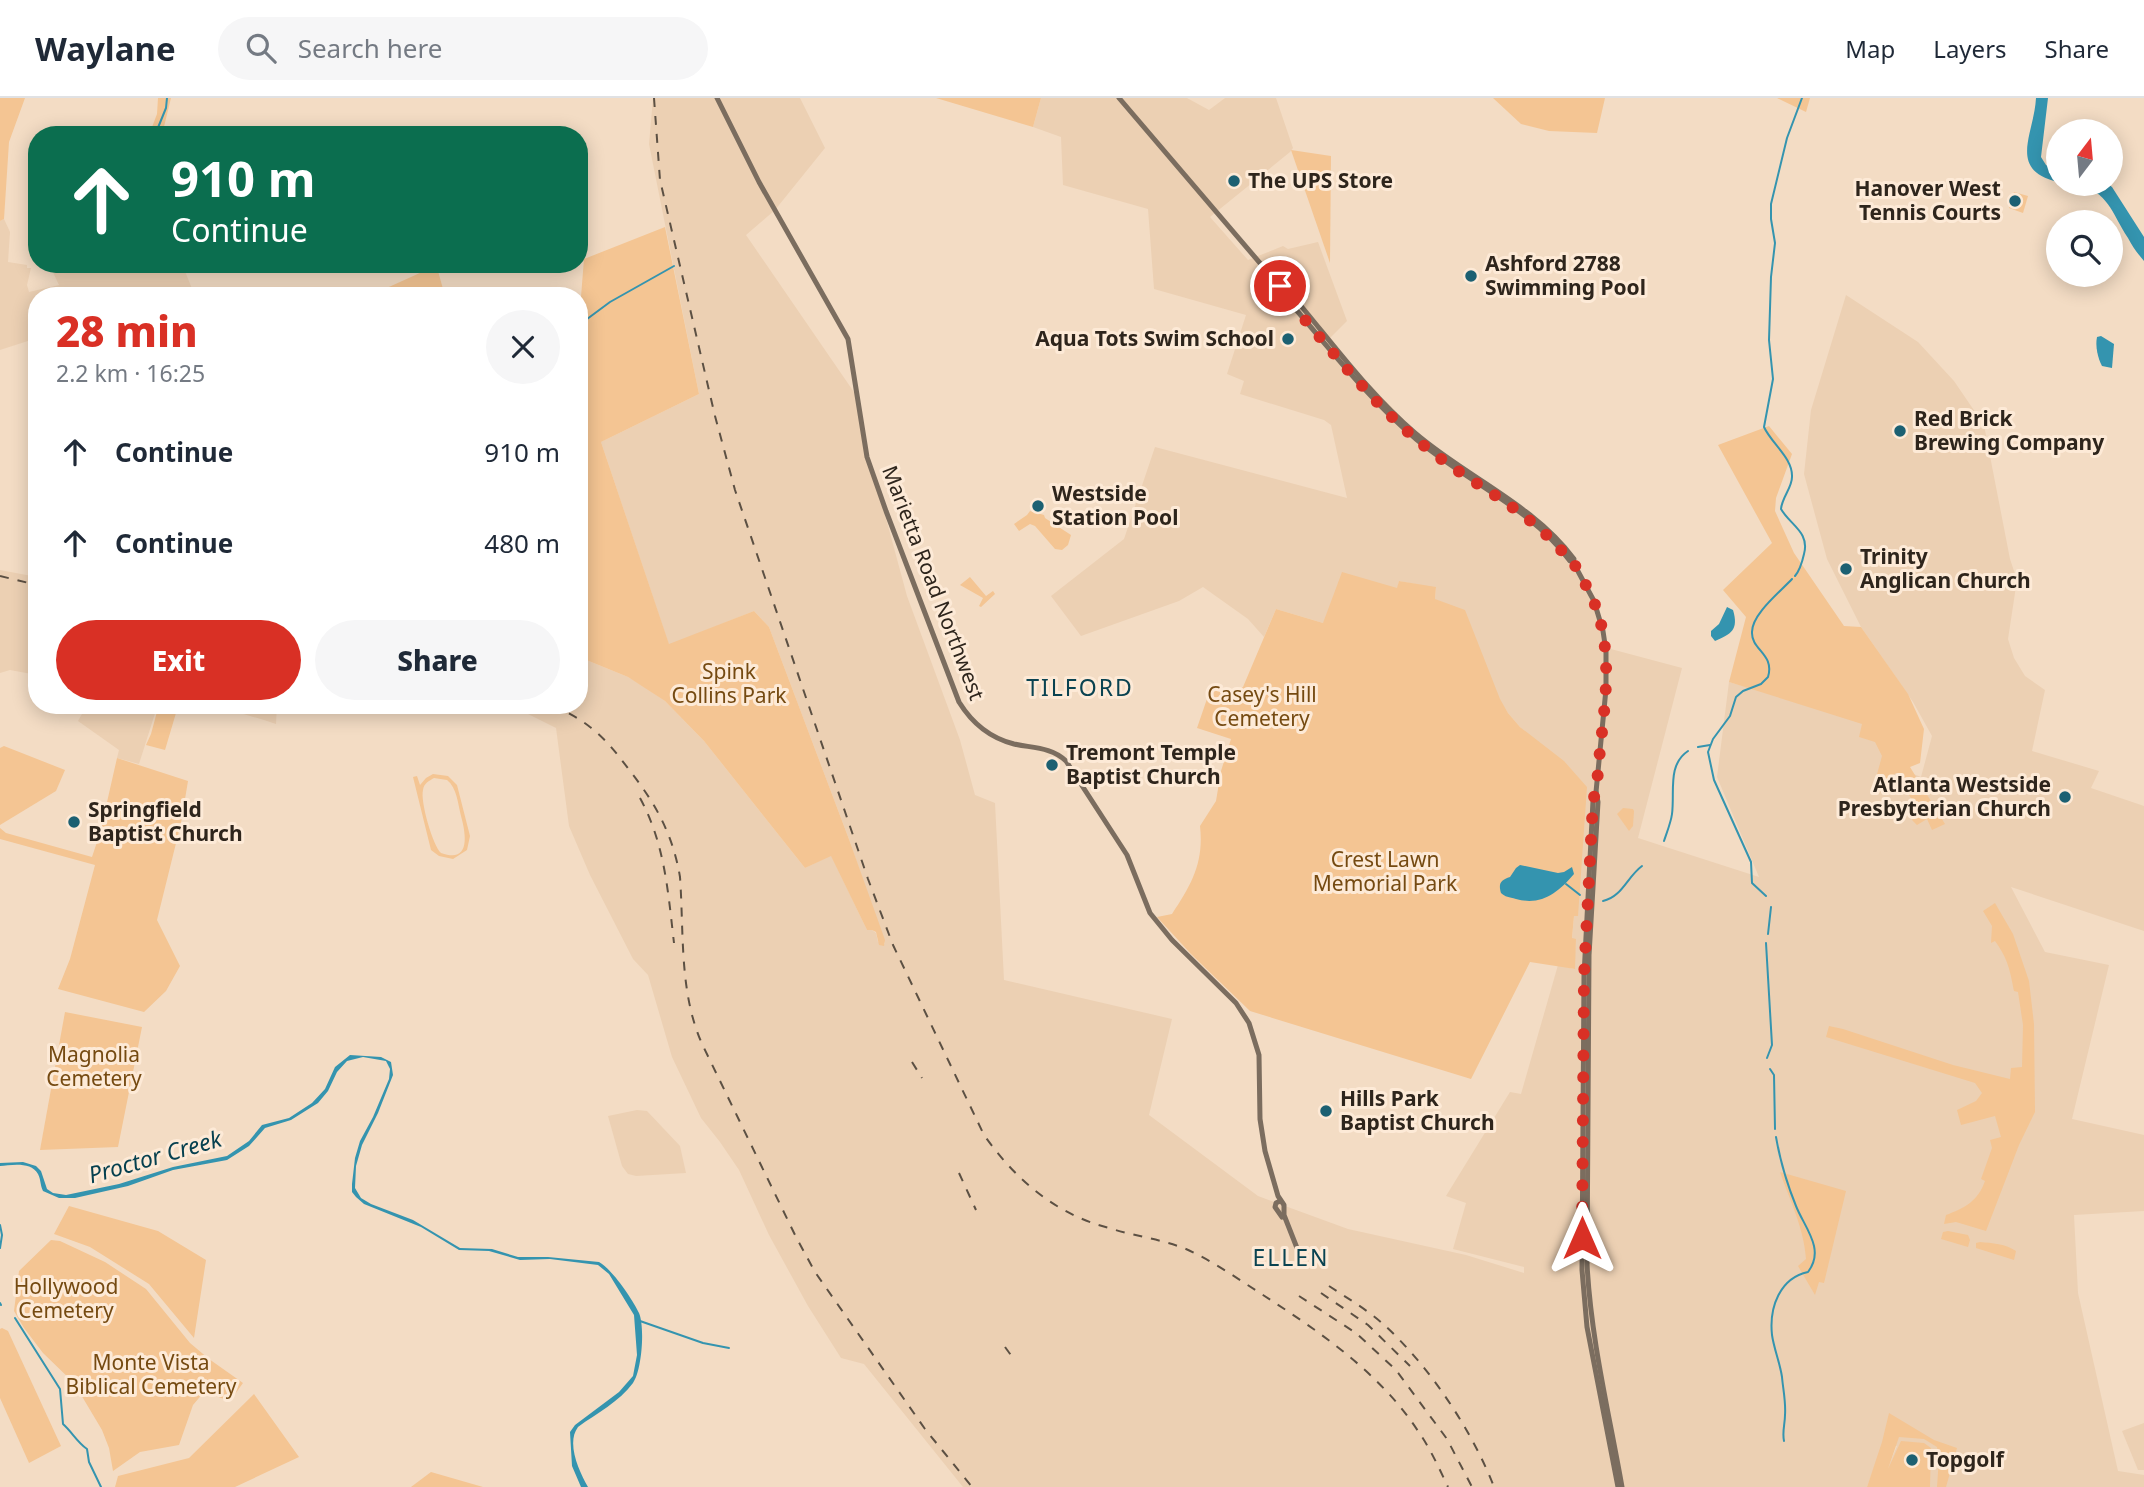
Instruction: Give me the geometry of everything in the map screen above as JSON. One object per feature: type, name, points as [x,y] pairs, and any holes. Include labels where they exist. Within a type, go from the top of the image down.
[{"type":"main road","name":"Marietta Road Northwest","points":[[717,98],[759,182],[848,339],[867,457],[959,702],[975,723],[995,737],[1052,751],[1066,761],[1127,855],[1150,913],[1161,928],[1226,992],[1243,1013],[1253,1034],[1258,1055],[1261,1128],[1265,1152],[1278,1202],[1284,1205],[1280,1210],[1297,1248]]},
{"type":"main road","points":[[1119,98],[1280,286],[1291,294],[1397,416],[1441,453],[1541,524],[1573,558],[1594,601],[1606,652],[1606,688],[1596,792],[1598,802],[1589,954],[1587,1264],[1596,1349],[1620,1487]]},
{"type":"shaded area","points":[[653,98],[800,98],[825,148],[775,210],[746,235],[858,398],[861,426],[907,596],[960,740],[975,795],[995,803],[1004,980],[1172,1019],[1149,1115],[1258,1196],[1348,1229],[1466,1255],[1524,1273],[1524,1267],[1453,1249],[1466,1203],[1446,1196],[1510,1092],[1521,1094],[1558,965],[1574,969],[1576,939],[1572,939],[1574,916],[1577,916],[1535,740],[1508,713],[1435,599],[1436,588],[1399,581],[1398,588],[1323,623],[1276,609],[1264,637],[1248,619],[1203,587],[1179,601],[1081,636],[1051,596],[1124,539],[1155,447],[1347,498],[1331,425],[1324,420],[1240,394],[1244,381],[1227,374],[1246,315],[1154,289],[1148,209],[1063,185],[1061,137],[1033,127],[1041,98],[1187,98],[1209,110],[1225,98],[1276,98],[1293,148],[1210,217],[1248,260],[1283,246],[1288,249],[1318,242],[1347,321],[1327,341],[1418,434],[1531,520],[1590,592],[1607,648],[1682,668],[1638,838],[1759,877],[1717,777],[1729,682],[1888,728],[1885,763],[1921,777],[1932,736],[1913,702],[1861,627],[1827,559],[1804,474],[1811,410],[1846,295],[1918,342],[1954,381],[1984,425],[2010,559],[2017,580],[2008,639],[2014,658],[2025,676],[2045,690],[2032,751],[2099,771],[2091,788],[2144,806],[2144,931],[2011,887],[2045,952],[2109,965],[2072,1119],[2144,1135],[2144,1211],[2074,1215],[2078,1293],[2118,1471],[2144,1475],[2144,1487],[1880,1487],[1897,1446],[1883,1443],[1867,1487],[963,1487],[864,1364],[841,1358],[808,1306],[769,1235],[739,1170],[701,1118],[672,1057],[648,975],[633,959],[590,875],[569,826],[556,728],[528,714],[588,714],[588,661],[640,684],[665,701],[704,741],[805,868],[831,855],[867,930],[876,933],[878,942],[885,944],[850,842],[769,627],[754,611],[669,645],[601,442],[699,394],[649,144]]},
{"type":"shaded area","points":[[4,219],[10,232],[8,262],[27,265],[30,273],[27,285],[28,341],[0,350],[0,221]]},
{"type":"shaded area","points":[[53,273],[186,273],[191,287],[50,287],[59,285]]},
{"type":"shaded area","points":[[0,570],[28,575],[28,673],[10,670],[0,673]]},
{"type":"shaded area","points":[[82,714],[155,714],[139,764],[117,758],[119,750],[78,721]]},
{"type":"shaded area","points":[[244,714],[277,714],[276,724]]},
{"type":"shaded area","points":[[637,1110],[647,1111],[680,1146],[686,1173],[636,1176],[628,1174],[622,1166],[608,1116]]},
{"type":"shaded area","points":[[2144,1423],[2144,1470],[2138,1470],[2122,1431]]},
{"type":"green space","points":[[0,98],[25,98],[9,142],[4,219],[0,221]]},
{"type":"green space","points":[[158,98],[171,98],[164,126],[152,126],[157,114]]},
{"type":"green space","points":[[936,98],[1041,98],[1033,127]]},
{"type":"green space","points":[[1493,98],[1605,98],[1597,133],[1549,131],[1521,124]]},
{"type":"green space","points":[[1777,98],[1810,98],[1806,112]]},
{"type":"green space","points":[[1291,150],[1331,156],[1330,263]]},
{"type":"green space","points":[[2014,192],[2028,196],[2023,213],[2009,208]]},
{"type":"green space","name":"Spink Collins Park","points":[[665,227],[699,394],[601,442],[669,644],[754,611],[769,627],[850,842],[885,940],[884,946],[879,945],[876,932],[867,930],[831,856],[805,868],[704,741],[665,701],[628,677],[588,661],[588,287],[582,287],[583,273],[588,273],[588,257]]},
{"type":"green space","points":[[420,273],[439,273],[442,287],[389,287]]},
{"type":"green space","points":[[1769,426],[1792,454],[1776,498],[1775,511],[1794,553],[1844,626],[1861,627],[1908,694],[1924,729],[1920,763],[1910,767],[1945,824],[1932,830],[1927,819],[1917,825],[1912,820],[1918,810],[1896,773],[1873,789],[1882,756],[1875,742],[1859,737],[1862,724],[1729,682],[1746,617],[1723,590],[1772,543],[1718,445]]},
{"type":"green space","points":[[1030,511],[1044,515],[1071,535],[1068,545],[1062,550],[1055,549],[1035,526],[1030,524],[1019,531],[1014,524]]},
{"type":"green space","name":"Crest Lawn Memorial Park","points":[[1342,572],[1397,588],[1399,581],[1436,587],[1435,599],[1465,610],[1508,713],[1520,727],[1564,761],[1587,787],[1578,916],[1574,916],[1572,938],[1576,939],[1575,969],[1530,962],[1471,1079],[1250,1011],[1157,917],[1172,914],[1195,872],[1200,851],[1200,826],[1216,801],[1221,771],[1231,739],[1197,728],[1209,693],[1219,690],[1227,698],[1243,687],[1276,609],[1323,623]]},
{"type":"green space","points":[[970,577],[986,596],[993,591],[995,594],[981,607],[979,606],[983,598],[960,585]]},
{"type":"green space","points":[[156,714],[176,714],[165,750],[146,745]]},
{"type":"green space","points":[[4,746],[65,770],[56,791],[0,825],[0,748]]},
{"type":"green space","points":[[117,758],[188,781],[181,823],[157,920],[180,966],[166,991],[144,1012],[58,989],[70,959],[95,865],[0,839],[0,828],[6,833],[92,857]]},
{"type":"green space","points":[[433,774],[448,776],[457,785],[470,836],[467,850],[453,859],[439,856],[431,850],[413,777],[417,776],[420,785]],"holes":[[[434,778],[447,780],[457,796],[465,839],[462,851],[451,855],[441,853],[434,842],[423,796],[427,782]]]},
{"type":"green space","points":[[1623,808],[1634,811],[1633,826],[1629,831],[1617,814]]},
{"type":"green space","points":[[1995,903],[2013,934],[2029,981],[2034,1024],[2035,1112],[2019,1145],[1986,1231],[1956,1222],[1944,1224],[1946,1215],[1965,1206],[1979,1194],[1985,1181],[1981,1179],[1992,1148],[1990,1140],[2001,1137],[1995,1116],[1961,1125],[1957,1110],[1976,1101],[1982,1093],[1975,1083],[1826,1037],[1829,1026],[1843,1029],[1953,1065],[2010,1079],[2011,1068],[2022,1067],[2023,1025],[2018,992],[2014,991],[2003,953],[1995,941],[1991,943],[1992,926],[1983,911]]},
{"type":"green space","name":"Magnolia Cemetery","points":[[65,1012],[142,1027],[118,1147],[40,1150]]},
{"type":"green space","points":[[1780,1172],[1846,1191],[1824,1283],[1819,1282],[1815,1295],[1798,1266],[1806,1259],[1805,1248],[1800,1225]]},
{"type":"green space","points":[[69,1206],[158,1231],[206,1260],[194,1338],[149,1284],[90,1247],[54,1234]]},
{"type":"green space","points":[[1943,1232],[1968,1235],[1968,1247],[1941,1239]]},
{"type":"green space","name":"Monte Vista Biblical Cemetery","points":[[51,1240],[60,1241],[105,1262],[146,1289],[190,1343],[243,1383],[230,1401],[204,1392],[193,1405],[179,1445],[140,1452],[113,1471],[102,1430],[74,1383],[43,1353],[14,1311],[19,1271]]},
{"type":"green space","points":[[1976,1243],[1999,1244],[2016,1251],[2014,1260],[1976,1248]]},
{"type":"green space","name":"Hollywood Cemetery","points":[[2,1328],[8,1331],[61,1446],[29,1463],[0,1398]]},
{"type":"green space","points":[[254,1394],[299,1457],[235,1487],[115,1487],[118,1476],[189,1458]]},
{"type":"green space","points":[[1889,1413],[1934,1440],[1957,1448],[1946,1487],[1937,1487],[1937,1447],[1924,1439],[1899,1437],[1888,1469],[1901,1441],[1924,1443],[1931,1448],[1930,1487],[1867,1487]]},
{"type":"green space","points":[[431,1472],[483,1487],[411,1487]]},
{"type":"water","points":[[2036,98],[2048,98],[2041,157],[2046,165],[2046,178],[2033,169],[2028,160],[2027,149]]},
{"type":"water","points":[[2100,196],[2118,196],[2144,237],[2144,261],[2123,230],[2123,210],[2112,210]]},
{"type":"water","points":[[2101,336],[2114,344],[2112,368],[2102,366],[2099,360],[2096,341],[2097,337]]},
{"type":"water","points":[[1727,607],[1733,610],[1734,627],[1715,641],[1711,631],[1719,624]]},
{"type":"water","points":[[1520,865],[1558,873],[1572,867],[1574,874],[1562,887],[1548,896],[1525,901],[1506,896],[1500,890],[1501,882],[1510,877]]},
{"type":"water","points":[[350,1055],[381,1057],[391,1062],[393,1075],[362,1145],[356,1166],[355,1188],[361,1198],[413,1220],[460,1248],[492,1249],[518,1257],[599,1262],[616,1278],[636,1307],[641,1319],[642,1338],[636,1377],[621,1396],[578,1427],[573,1441],[575,1457],[588,1487],[581,1487],[572,1466],[570,1432],[575,1425],[619,1392],[633,1376],[637,1355],[634,1315],[609,1274],[598,1265],[550,1259],[520,1260],[489,1251],[459,1250],[421,1227],[364,1204],[356,1197],[352,1192],[355,1158],[360,1141],[389,1079],[390,1069],[386,1061],[363,1057],[347,1061],[318,1103],[291,1120],[265,1128],[249,1146],[227,1160],[173,1170],[128,1186],[75,1198],[59,1198],[43,1191],[38,1174],[31,1167],[0,1166],[0,1163],[23,1162],[36,1166],[41,1171],[47,1189],[66,1195],[227,1156],[249,1141],[262,1125],[289,1118],[312,1103],[325,1089],[335,1067]]},
{"type":"waterway","points":[[159,126],[167,98]]},
{"type":"waterway","points":[[1795,576],[1800,569],[1804,540],[1781,509],[1792,481],[1791,470],[1764,427],[1773,379],[1769,340],[1775,243],[1771,204],[1787,138],[1802,98]]},
{"type":"waterway","points":[[588,318],[610,302],[674,266]]},
{"type":"waterway","points":[[1766,896],[1752,883],[1751,862],[1714,780],[1708,752],[1713,739],[1730,716],[1736,697],[1761,684],[1768,677],[1768,663],[1753,638],[1753,625],[1761,611],[1792,579]]},
{"type":"waterway","points":[[1698,747],[1710,745]]},
{"type":"waterway","points":[[1664,841],[1672,814],[1674,771],[1681,757],[1688,751]]},
{"type":"waterway","points":[[1603,901],[1620,891],[1642,866]]},
{"type":"waterway","points":[[1566,884],[1580,895]]},
{"type":"waterway","points":[[1768,934],[1771,907]]},
{"type":"waterway","points":[[1766,943],[1772,1045],[1767,1058]]},
{"type":"waterway","points":[[1770,1069],[1774,1075],[1775,1129]]},
{"type":"waterway","points":[[1776,1137],[1790,1189],[1811,1236],[1815,1253],[1808,1272],[1790,1280],[1778,1295],[1772,1314],[1772,1335],[1785,1400],[1784,1441]]},
{"type":"waterway","points":[[0,1225],[0,1248]]},
{"type":"waterway","points":[[15,1318],[60,1389],[63,1424],[87,1449],[89,1462],[101,1487]]},
{"type":"waterway","points":[[640,1321],[703,1343],[729,1348]]},
{"type":"railway","points":[[654,98],[660,180],[735,490],[893,945],[984,1135],[1023,1181],[1054,1204],[1089,1222],[1186,1249],[1235,1277],[1327,1339],[1367,1372],[1403,1410],[1426,1444],[1448,1487]]},
{"type":"railway","points":[[0,576],[28,583]]},
{"type":"railway","points":[[569,714],[612,748],[639,783],[668,834],[680,877],[686,985],[695,1026],[796,1237],[815,1272],[925,1429],[972,1487]]},
{"type":"railway","points":[[640,798],[660,851],[674,943]]},
{"type":"railway","points":[[912,1062],[922,1078]]},
{"type":"railway","points":[[959,1173],[976,1210]]},
{"type":"railway","points":[[1329,1286],[1376,1318],[1416,1358],[1461,1421],[1494,1487]]},
{"type":"railway","points":[[1321,1293],[1368,1325],[1410,1366]]},
{"type":"railway","points":[[1299,1296],[1356,1333],[1396,1370],[1447,1439],[1472,1487]]},
{"type":"railway","points":[[1005,1347],[1013,1358]]},
{"type":"place","name":"The UPS Store","points":[[1234,181]]},
{"type":"place","name":"Hanover West Tennis Courts","points":[[2015,201]]},
{"type":"place","name":"Ashford 2788 Swimming Pool","points":[[1471,276]]},
{"type":"place","name":"Aqua Tots Swim School","points":[[1288,339]]},
{"type":"place","name":"Red Brick Brewing Company","points":[[1900,431]]},
{"type":"place","name":"Westside Station Pool","points":[[1038,506]]},
{"type":"place","name":"Trinity Anglican Church","points":[[1846,569]]},
{"type":"place","name":"Tremont Temple Baptist Church","points":[[1052,765]]},
{"type":"place","name":"Atlanta Westside Presbyterian Church","points":[[2065,797]]},
{"type":"place","name":"Springfield Baptist Church","points":[[74,822]]},
{"type":"place","name":"Hills Park Baptist Church","points":[[1326,1111]]},
{"type":"place","name":"Topgolf","points":[[1912,1460]]},
{"type":"district","name":"TILFORD","points":[[1080,688]]},
{"type":"district","name":"ELLEN","points":[[1291,1258]]},
{"type":"route","points":[[1280,286],[1286,298],[1388,414],[1414,438],[1536,525],[1555,542],[1573,562],[1597,610],[1604,641],[1606,680],[1597,786],[1593,801],[1585,926],[1582,1238]]},
{"type":"park label","name":"Casey's Hill Cemetery","points":[[1262,707]]},
{"type":"water label","name":"Proctor Creek","points":[[155,1157]]}]
